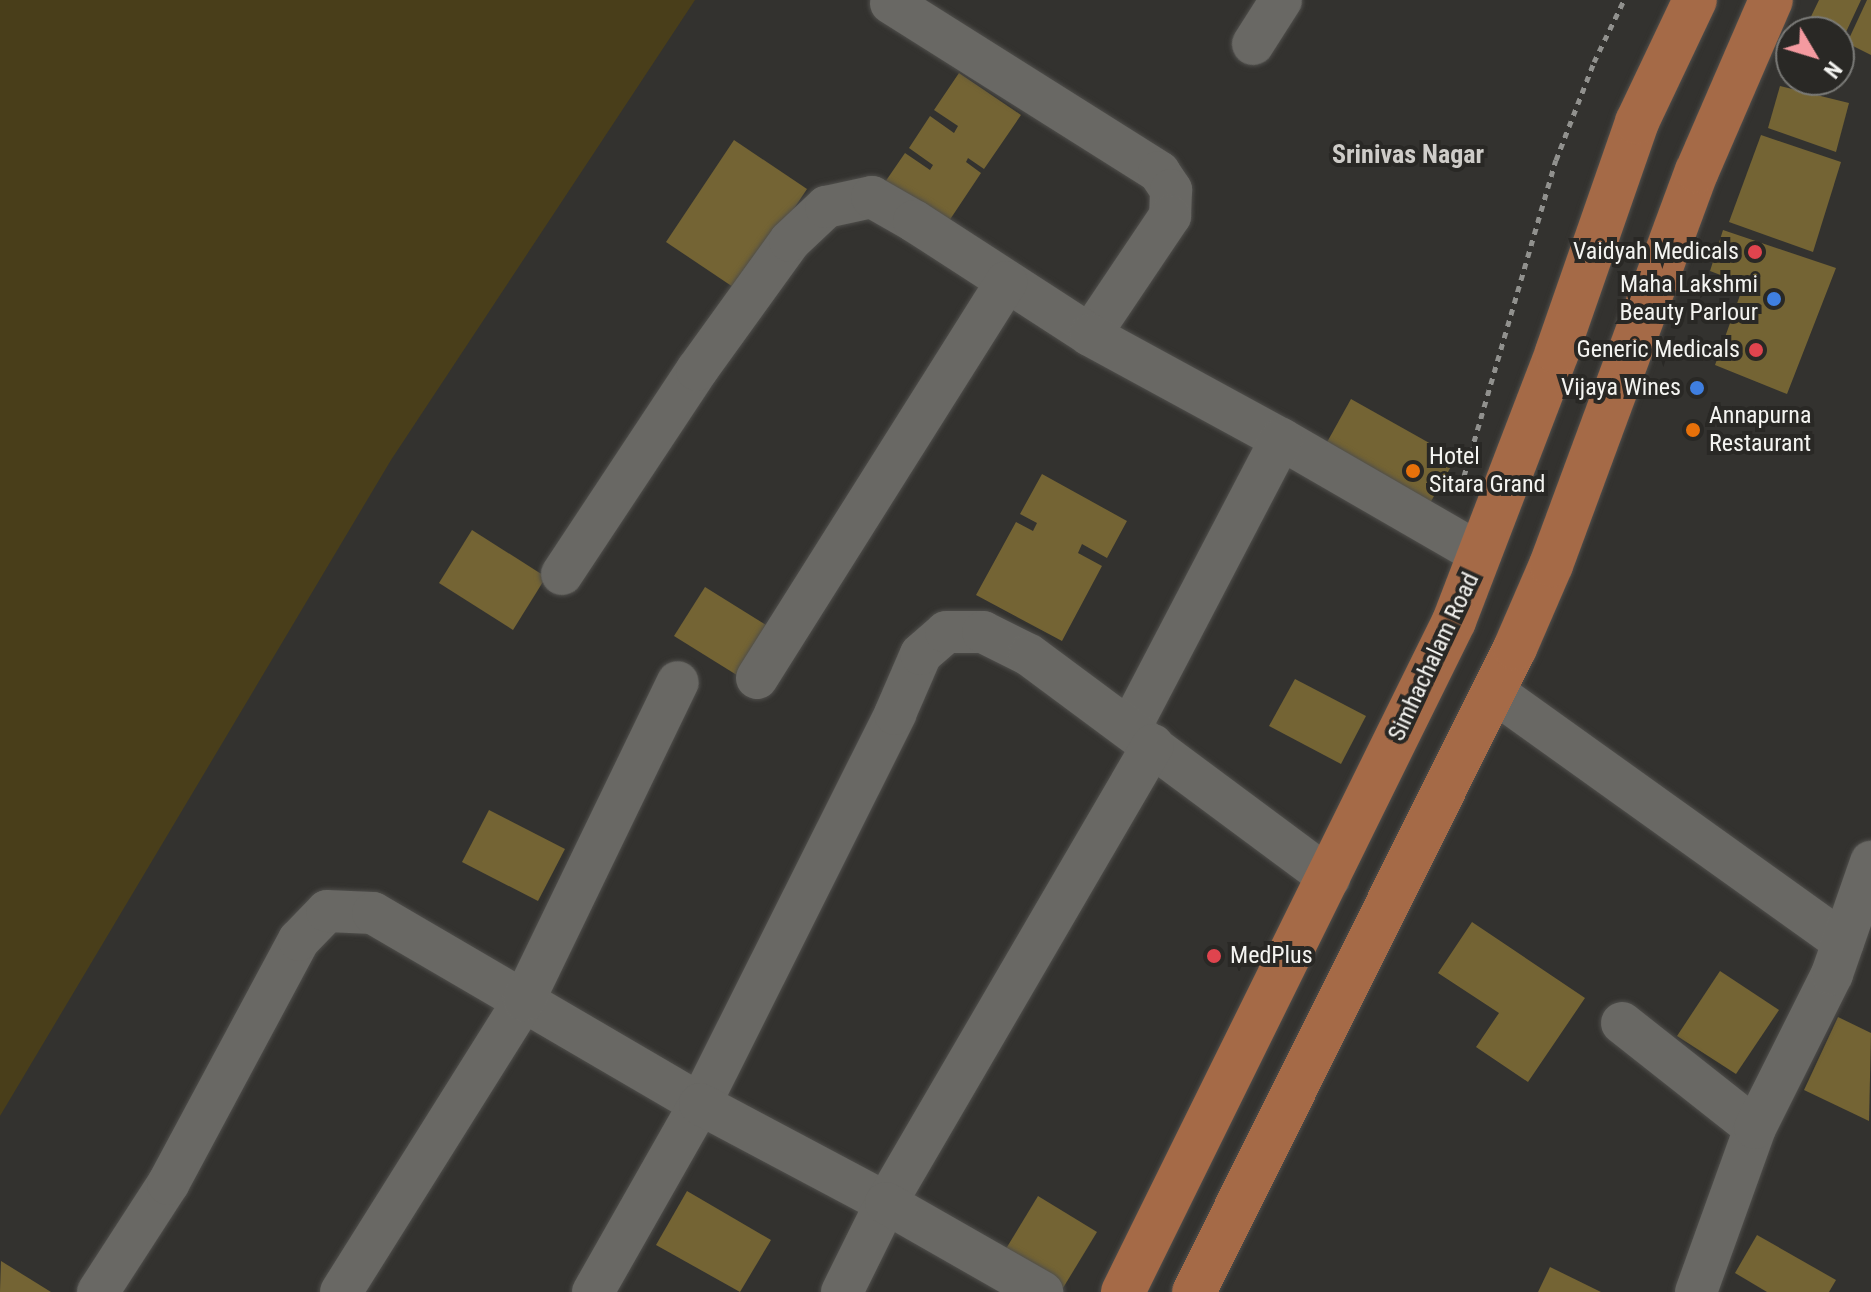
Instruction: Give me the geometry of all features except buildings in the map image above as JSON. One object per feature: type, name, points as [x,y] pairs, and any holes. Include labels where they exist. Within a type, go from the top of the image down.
[{"type":"main road","name":"Simhachalam Road","points":[[1123,1292],[1454,621],[1463,544],[1557,352],[1637,122],[1695,0]]},
{"type":"main road","points":[[1194,1292],[1494,692],[1551,565],[1697,171],[1771,0]]},
{"type":"street","points":[[891,3],[1159,172],[1171,190],[1170,216],[1090,335]]},
{"type":"street","points":[[562,574],[790,241],[826,207],[872,197],[1090,335],[1281,439],[1463,544]]},
{"type":"street","points":[[757,678],[1006,282]]},
{"type":"street","points":[[842,1292],[886,1203],[1141,736],[1281,439]]},
{"type":"street","points":[[593,1292],[700,1104],[895,714],[921,654],[946,632],[983,632],[1029,655],[1329,878]]},
{"type":"street","points":[[341,1292],[524,1000],[678,682]]},
{"type":"street","points":[[1494,692],[1843,942]]},
{"type":"street","points":[[1702,1289],[1755,1128],[1832,974],[1871,862]]},
{"type":"street","points":[[98,1292],[168,1184],[299,940],[327,911],[373,913],[700,1104],[886,1203],[1042,1292]]},
{"type":"street","points":[[1622,1023],[1755,1128]]},
{"type":"path","points":[[1463,544],[1556,160],[1594,62],[1624,0]]},
{"type":"shaded area","points":[[0,0],[695,0],[391,460],[0,1116]]},
{"type":"place","name":"Vaidyah Medicals","points":[[1755,252]]},
{"type":"place","name":"Maha Lakshmi Beauty Parlour","points":[[1774,299]]},
{"type":"place","name":"Generic Medicals","points":[[1756,350]]},
{"type":"place","name":"Vijaya Wines","points":[[1697,388]]},
{"type":"place","name":"Annapurna Restaurant","points":[[1693,430]]},
{"type":"place","name":"Hotel Sitara Grand","points":[[1413,471]]},
{"type":"place","name":"MedPlus","points":[[1214,956]]},
{"type":"district","name":"Srinivas Nagar","points":[[1408,155]]}]
